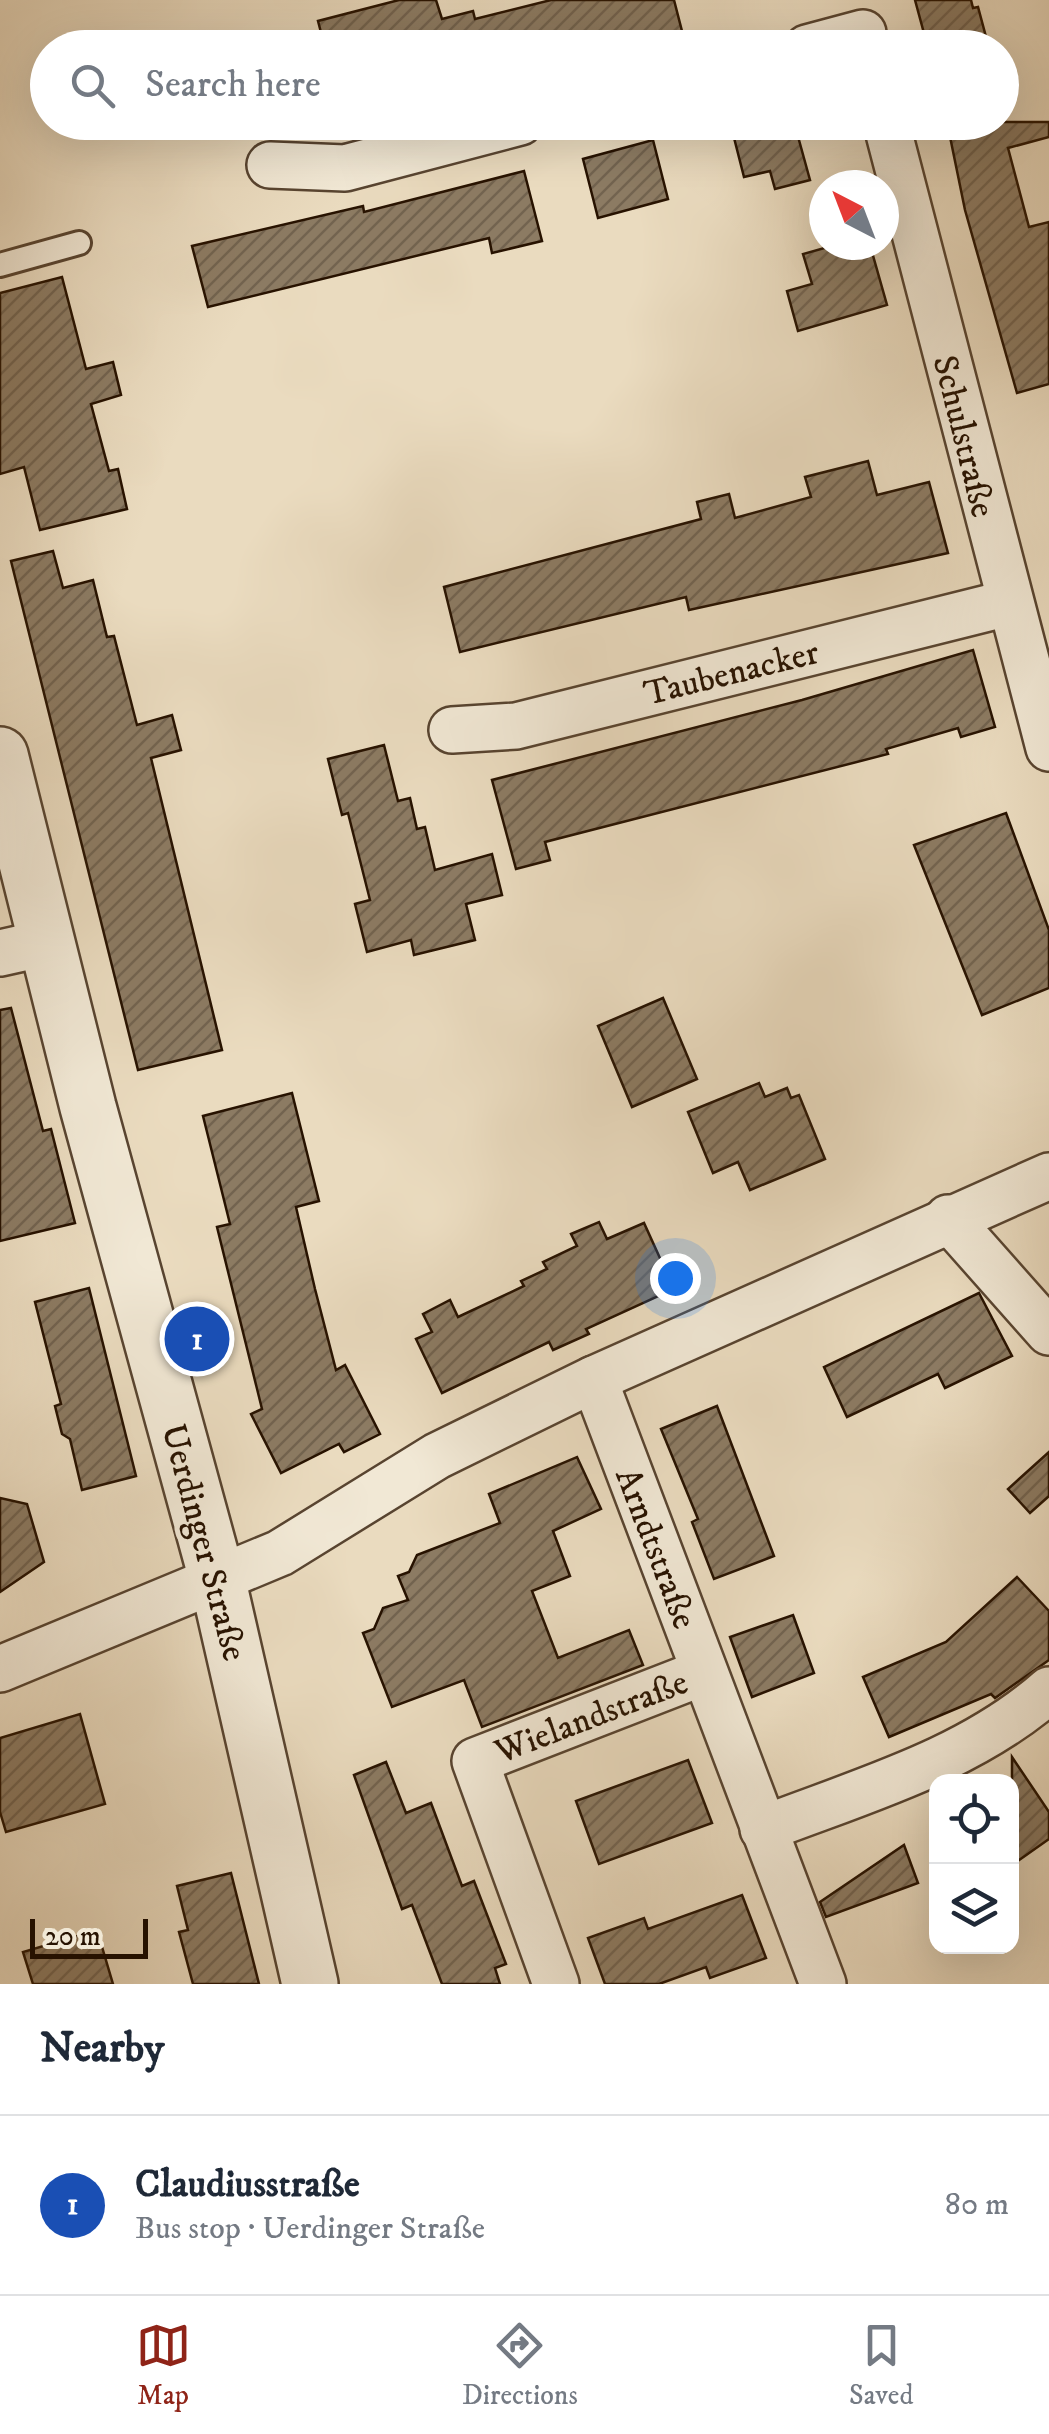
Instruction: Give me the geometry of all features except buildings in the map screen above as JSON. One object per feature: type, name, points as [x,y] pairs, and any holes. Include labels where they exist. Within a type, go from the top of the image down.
[{"type":"street","points":[[270,165],[345,168],[452,140]]},
{"type":"street","name":"Schulstraße","points":[[891,140],[1008,603],[1049,748]]},
{"type":"street","name":"Taubenacker","points":[[452,730],[516,726],[1008,603]]},
{"type":"street","name":"Uerdinger Straße","points":[[0,755],[23,948],[218,1582],[310,1984]]},
{"type":"street","points":[[0,1669],[218,1582],[280,1553],[437,1456],[594,1379],[1049,1176]]},
{"type":"street","points":[[948,1218],[1049,1332]]},
{"type":"street","name":"Arndtstraße","points":[[594,1379],[823,1984]]},
{"type":"street","name":"Wielandstraße","points":[[556,1984],[476,1761],[704,1672]]},
{"type":"street","points":[[762,1829],[934,1763],[1018,1717],[1049,1690]]},
{"type":"lane","points":[[0,266],[79,244]]},
{"type":"place","name":"Claudiusstraße","points":[[197,1339]]}]
